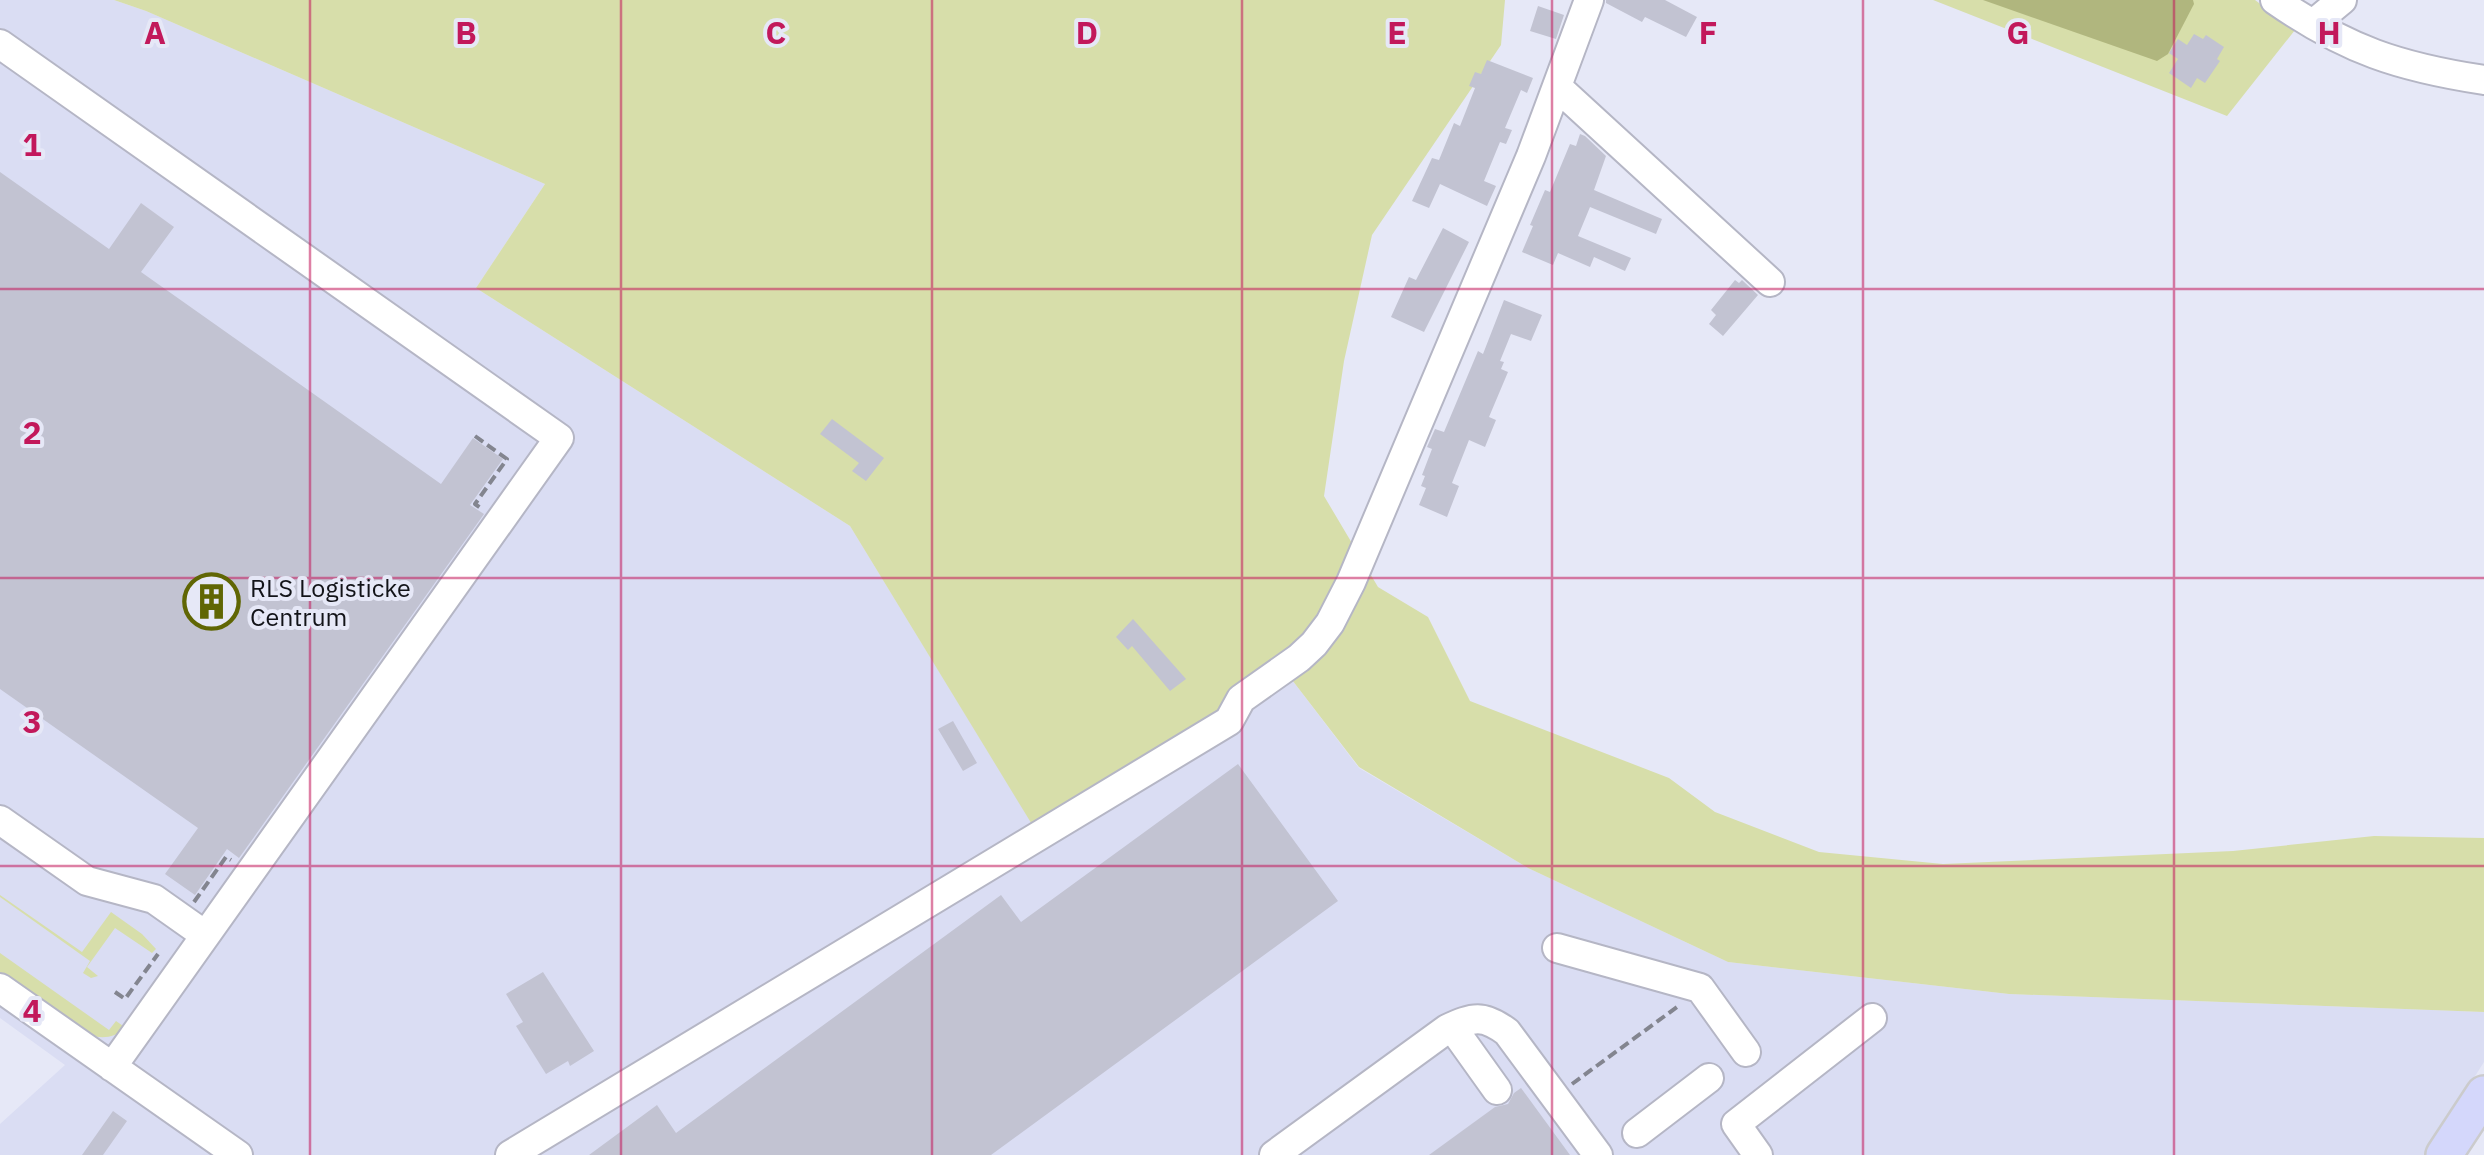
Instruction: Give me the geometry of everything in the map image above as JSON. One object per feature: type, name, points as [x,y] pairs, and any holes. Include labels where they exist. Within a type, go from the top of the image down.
[{"type":"main road","points":[[2444,1155],[2484,1094]]},
{"type":"street","points":[[510,1155],[1229,720],[1241,699],[1314,644],[1351,582],[1590,0]]},
{"type":"street","points":[[2275,0],[2339,40],[2404,65],[2484,80]]},
{"type":"street","points":[[2313,24],[2342,0]]},
{"type":"street","points":[[0,44],[559,438],[112,1067]]},
{"type":"street","points":[[1556,90],[1627,149],[1770,282]]},
{"type":"street","points":[[0,820],[87,881],[154,899],[205,934]]},
{"type":"street","points":[[1557,948],[1700,988],[1746,1052]]},
{"type":"street","points":[[0,988],[238,1155]]},
{"type":"street","points":[[1274,1155],[1452,1027],[1480,1018],[1507,1032],[1598,1155]]},
{"type":"street","points":[[1758,1155],[1736,1124],[1872,1018]]},
{"type":"street","points":[[1452,1027],[1497,1090]]},
{"type":"street","points":[[1636,1133],[1709,1078]]},
{"type":"path","points":[[115,992],[125,1000],[158,954]]},
{"type":"path","points":[[1572,1084],[1682,1003]]},
{"type":"shaded area","points":[[0,0],[114,0],[545,184],[476,288],[850,526],[1033,825],[1289,676],[1359,768],[1528,868],[1728,962],[2009,994],[2484,1012],[2484,1062],[2425,1155],[0,1155],[0,1124],[65,1065],[0,1018]]},
{"type":"shaded area","points":[[114,0],[1505,0],[1501,45],[1372,235],[1344,361],[1324,496],[1378,587],[1428,617],[1470,701],[1669,778],[1715,812],[1819,852],[1943,864],[2233,851],[2374,836],[2484,838],[2484,1012],[2009,994],[1728,962],[1528,868],[1359,767],[1289,676],[1033,826],[850,526],[476,288],[545,184]]},
{"type":"shaded area","points":[[1933,0],[2255,0],[2295,30],[2227,116]]},
{"type":"shaded area","points":[[1983,0],[2193,0],[2194,4],[2168,54],[2157,61]]},
{"type":"shaded area","points":[[0,895],[82,952],[111,912],[156,949],[152,953],[115,928],[87,967],[98,976],[91,978],[83,973],[90,961]]},
{"type":"shaded area","points":[[0,953],[109,1030],[116,1021],[126,1028],[108,1037],[88,1035],[0,973]]},
{"type":"building","points":[[1606,0],[1665,0],[1697,17],[1686,37],[1645,17],[1642,22]]},
{"type":"building","points":[[1538,6],[1564,15],[1556,39],[1530,31]]},
{"type":"building","points":[[2194,34],[2203,39],[2206,35],[2224,47],[2205,83],[2197,78],[2191,88],[2169,73],[2178,59],[2169,53],[2178,39],[2187,45]]},
{"type":"building","points":[[1487,60],[1533,78],[1527,93],[1521,90],[1505,128],[1512,130],[1506,144],[1500,142],[1484,181],[1496,186],[1487,206],[1440,184],[1429,208],[1412,201],[1432,158],[1439,160],[1454,123],[1460,126],[1475,88],[1469,86],[1475,72],[1481,74]]},
{"type":"building","points":[[1580,134],[1606,156],[1594,190],[1662,219],[1656,234],[1590,207],[1578,236],[1631,258],[1625,271],[1594,257],[1590,267],[1558,253],[1553,265],[1522,252],[1545,190],[1550,192],[1570,144],[1576,146]]},
{"type":"building","name":"RLS Logisticke Centrum","points":[[0,172],[109,249],[141,203],[174,227],[141,272],[441,484],[473,438],[503,459],[470,505],[484,514],[239,858],[227,849],[195,895],[165,874],[198,828],[0,689]]},
{"type":"building","points":[[1443,228],[1469,242],[1424,332],[1391,317],[1409,277],[1416,280]]},
{"type":"building","points":[[1735,280],[1742,280],[1758,295],[1723,336],[1709,324],[1716,315],[1711,310]]},
{"type":"building","points":[[1504,300],[1542,315],[1531,341],[1511,334],[1500,361],[1504,362],[1501,369],[1508,372],[1489,417],[1496,420],[1485,447],[1469,440],[1452,483],[1459,486],[1447,517],[1419,505],[1426,488],[1421,486],[1425,476],[1422,475],[1432,449],[1427,447],[1435,429],[1444,432],[1478,351],[1483,354]]},
{"type":"building","points":[[832,419],[884,458],[866,481],[852,471],[859,463],[820,434]]},
{"type":"building","points":[[1133,619],[1186,679],[1170,691],[1132,646],[1128,650],[1116,637]]},
{"type":"building","points":[[953,721],[977,763],[963,771],[938,729]]},
{"type":"building","points":[[1238,764],[1338,901],[991,1155],[589,1155],[657,1105],[676,1133],[1001,895],[1021,922]]},
{"type":"building","points":[[543,972],[594,1051],[570,1066],[568,1061],[546,1074],[516,1026],[523,1022],[506,994]]},
{"type":"building","points":[[1521,1088],[1570,1155],[1429,1155],[1495,1107],[1508,1104]]},
{"type":"building","points":[[113,1111],[127,1121],[103,1155],[82,1155]]},
{"type":"place","name":"RLS Logisticke Centrum","points":[[211,601]]}]
